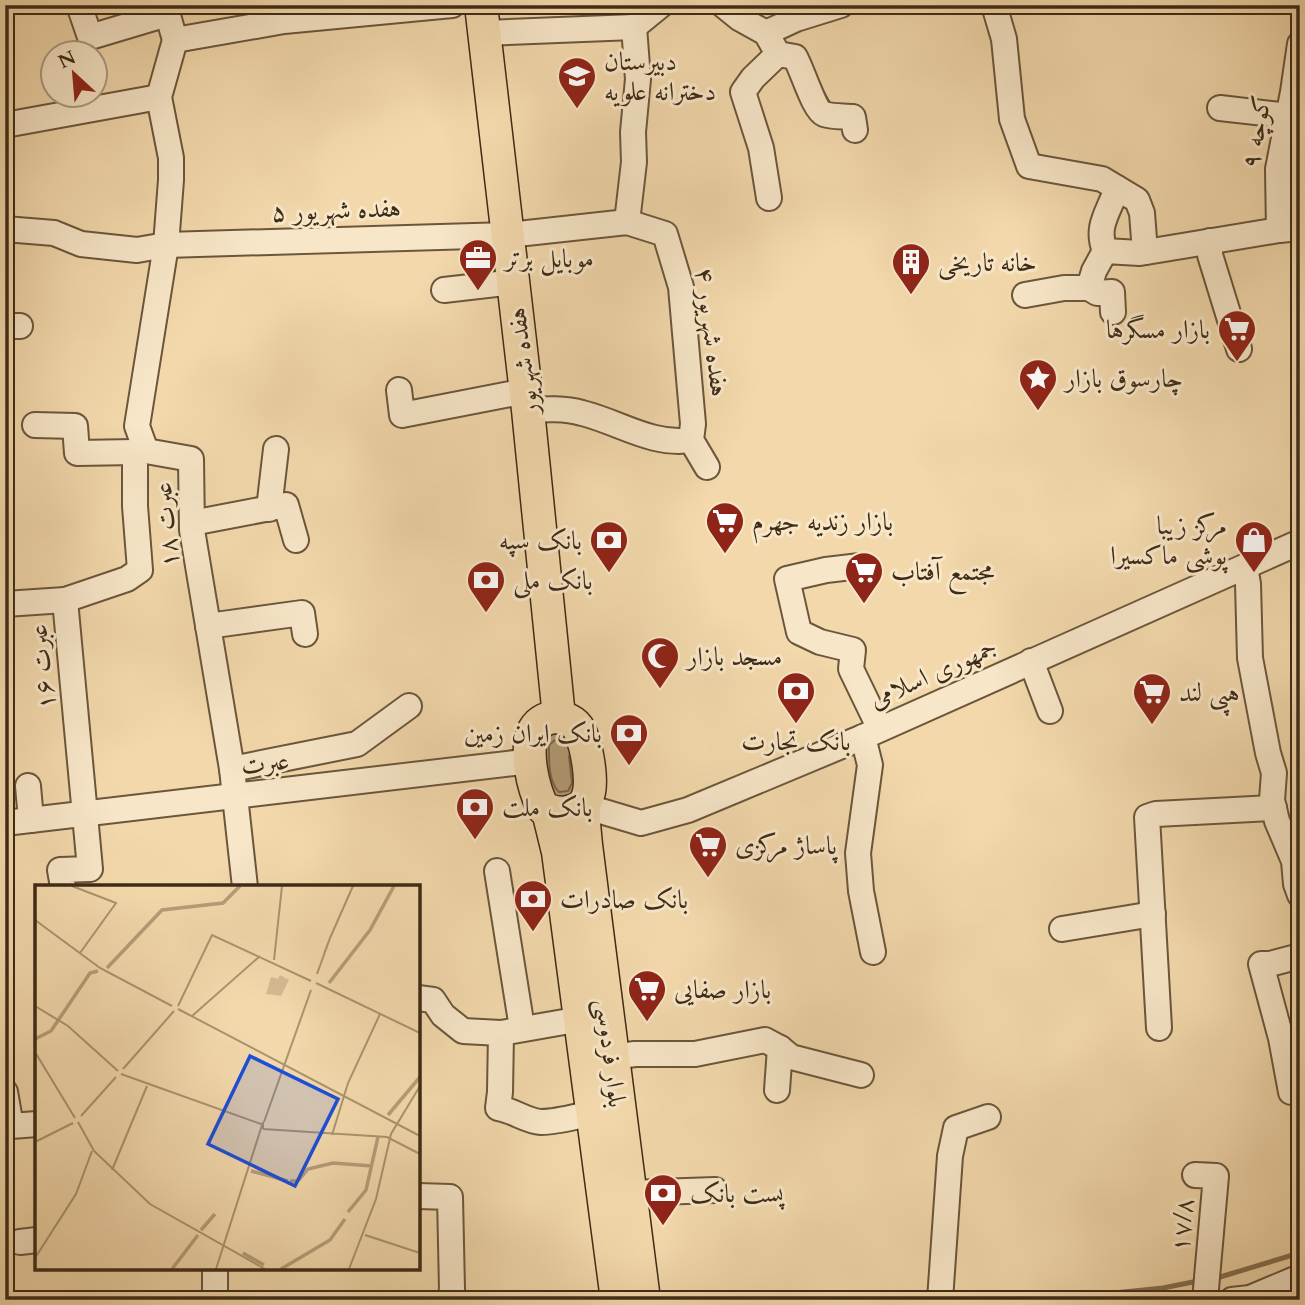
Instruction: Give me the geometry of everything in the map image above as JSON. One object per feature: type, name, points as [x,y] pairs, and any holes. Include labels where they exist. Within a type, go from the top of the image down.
[{"type":"main road","name":"هفده شهریور","points":[[482,19],[514,282],[559,717]]},
{"type":"main road","points":[[559,717],[573,721],[581,732],[589,790],[584,806],[570,813],[557,814],[543,808],[537,796],[531,761],[531,739],[538,724],[559,717]]},
{"type":"main road","name":"بلوار فردوسی","points":[[584,806],[586,845],[643,1300]]},
{"type":"main road","name":"بلوار فردوسی","points":[[548,811],[558,852],[617,1300]]},
{"type":"street","points":[[5,125],[159,97],[175,40],[166,9],[90,37],[79,5]]},
{"type":"street","points":[[175,40],[284,21],[452,5]]},
{"type":"street","points":[[482,19],[634,27],[661,5]]},
{"type":"street","points":[[723,5],[772,43],[795,57],[803,71],[815,107],[822,114],[853,117],[855,130]]},
{"type":"street","points":[[769,198],[759,137],[743,92],[772,43],[796,19],[841,5]]},
{"type":"street","points":[[994,5],[1004,39],[1012,119],[1029,166],[1102,179],[1137,200],[1142,213],[1145,252]]},
{"type":"street","points":[[627,222],[634,162],[633,132],[638,79],[634,27]]},
{"type":"street","name":"کوچه ۹","points":[[1289,229],[1278,169],[1300,44]]},
{"type":"street","name":"عبرت ۱۸","points":[[159,97],[171,158],[166,245],[137,426],[141,452],[191,459],[192,523],[232,769],[245,885]]},
{"type":"street","points":[[1220,108],[1289,116]]},
{"type":"street","points":[[1105,251],[1099,237],[1101,225],[1116,188]]},
{"type":"street","name":"هفده شهریور ۴","points":[[508,235],[627,222],[665,234],[681,287],[692,410],[691,440]]},
{"type":"street","name":"هفده شهریور ۵","points":[[5,229],[54,233],[81,244],[137,250],[166,245],[508,235]]},
{"type":"street","points":[[1105,251],[1145,252],[1289,229]]},
{"type":"street","points":[[1210,241],[1210,255],[1239,349]]},
{"type":"street","points":[[1089,288],[1094,271],[1105,251]]},
{"type":"street","points":[[444,290],[514,282]]},
{"type":"street","points":[[1025,295],[1089,288],[1097,293],[1112,292],[1113,312]]},
{"type":"street","points":[[399,390],[402,415],[527,400],[555,409],[581,412],[645,436],[676,443],[691,440],[707,467]]},
{"type":"street","points":[[35,425],[75,426],[77,453],[141,452]]},
{"type":"street","points":[[269,509],[276,449]]},
{"type":"street","name":"عبرت ۱۶","points":[[63,885],[60,870],[90,869],[65,600],[127,579],[140,570],[135,506],[141,452]]},
{"type":"street","points":[[192,523],[286,505],[296,540]]},
{"type":"street","name":"جمهوری اسلامی","points":[[584,806],[641,823],[688,810],[872,733],[1300,542]]},
{"type":"street","points":[[860,566],[787,579],[799,632],[820,642],[853,650],[851,669],[872,733],[858,853],[873,952]]},
{"type":"street","points":[[1245,567],[1250,658],[1274,774],[1272,800],[1274,808],[1291,830],[1296,884],[1300,895]]},
{"type":"street","points":[[5,604],[65,600]]},
{"type":"street","points":[[208,626],[302,613],[305,634]]},
{"type":"street","points":[[1031,661],[1050,710]]},
{"type":"street","points":[[232,769],[357,744],[409,706]]},
{"type":"street","points":[[357,744],[364,781]]},
{"type":"street","name":"عبرت","points":[[5,823],[531,761]]},
{"type":"street","points":[[28,786],[31,820]]},
{"type":"street","points":[[1159,1028],[1147,817],[1156,814],[1274,808]]},
{"type":"street","points":[[497,871],[512,1031],[498,1108],[542,1122],[593,1113]]},
{"type":"street","points":[[1062,929],[1153,914]]},
{"type":"street","points":[[1291,1092],[1281,1038],[1261,964],[1300,956]]},
{"type":"street","points":[[420,998],[433,1000],[443,1015],[463,1031],[512,1031],[581,1019]]},
{"type":"street","points":[[612,1057],[635,1054],[695,1054],[765,1040],[791,1058],[861,1075]]},
{"type":"street","points":[[777,1090],[780,1048]]},
{"type":"street","points":[[5,1092],[11,1126],[35,1124]]},
{"type":"street","points":[[940,1300],[950,1156],[956,1128],[988,1117]]},
{"type":"street","name":"۱۷/۸","points":[[1195,1175],[1216,1176],[1205,1300]]},
{"type":"street","points":[[629,1192],[715,1190]]},
{"type":"street","points":[[420,1196],[450,1197],[450,1300]]},
{"type":"street","points":[[215,1270],[215,1300]]},
{"type":"street","points":[[1232,1300],[1250,1298],[1300,1277]]},
{"type":"water","points":[[561,732],[568,733],[579,775],[572,797],[558,799],[548,792],[543,740]]},
{"type":"waterway","points":[[1220,1277],[1296,1254],[1300,1249]]},
{"type":"waterway","points":[[1046,1300],[1163,1288],[1193,1282]]},
{"type":"place","name":"دبیرستان دخترانه علویه","points":[[577,110]]},
{"type":"place","name":"موبایل برتر","points":[[478,292]]},
{"type":"place","name":"خانه تاریخی","points":[[911,296]]},
{"type":"place","name":"بازار مسگرها","points":[[1237,363]]},
{"type":"place","name":"چارسوق بازار","points":[[1038,412]]},
{"type":"place","name":"بازار زندیه جهرم","points":[[725,555]]},
{"type":"place","name":"بانک سپه","points":[[609,574]]},
{"type":"place","name":"مرکز زیبا پوشی ماکسیرا","points":[[1254,574]]},
{"type":"place","name":"مجتمع آفتاب","points":[[864,605]]},
{"type":"place","name":"بانک ملی","points":[[486,614]]},
{"type":"place","name":"مسجد بازار","points":[[660,690]]},
{"type":"place","name":"بانک تجارت","points":[[796,725]]},
{"type":"place","name":"هپی لند","points":[[1152,726]]},
{"type":"place","name":"بانک ایران زمین","points":[[629,767]]},
{"type":"place","name":"بانک ملت","points":[[475,841]]},
{"type":"place","name":"پاساژ مرکزی","points":[[708,879]]},
{"type":"place","name":"بانک صادرات","points":[[533,933]]},
{"type":"place","name":"بازار صفایی","points":[[647,1023]]},
{"type":"place","name":"پست بانک","points":[[663,1227]]}]
